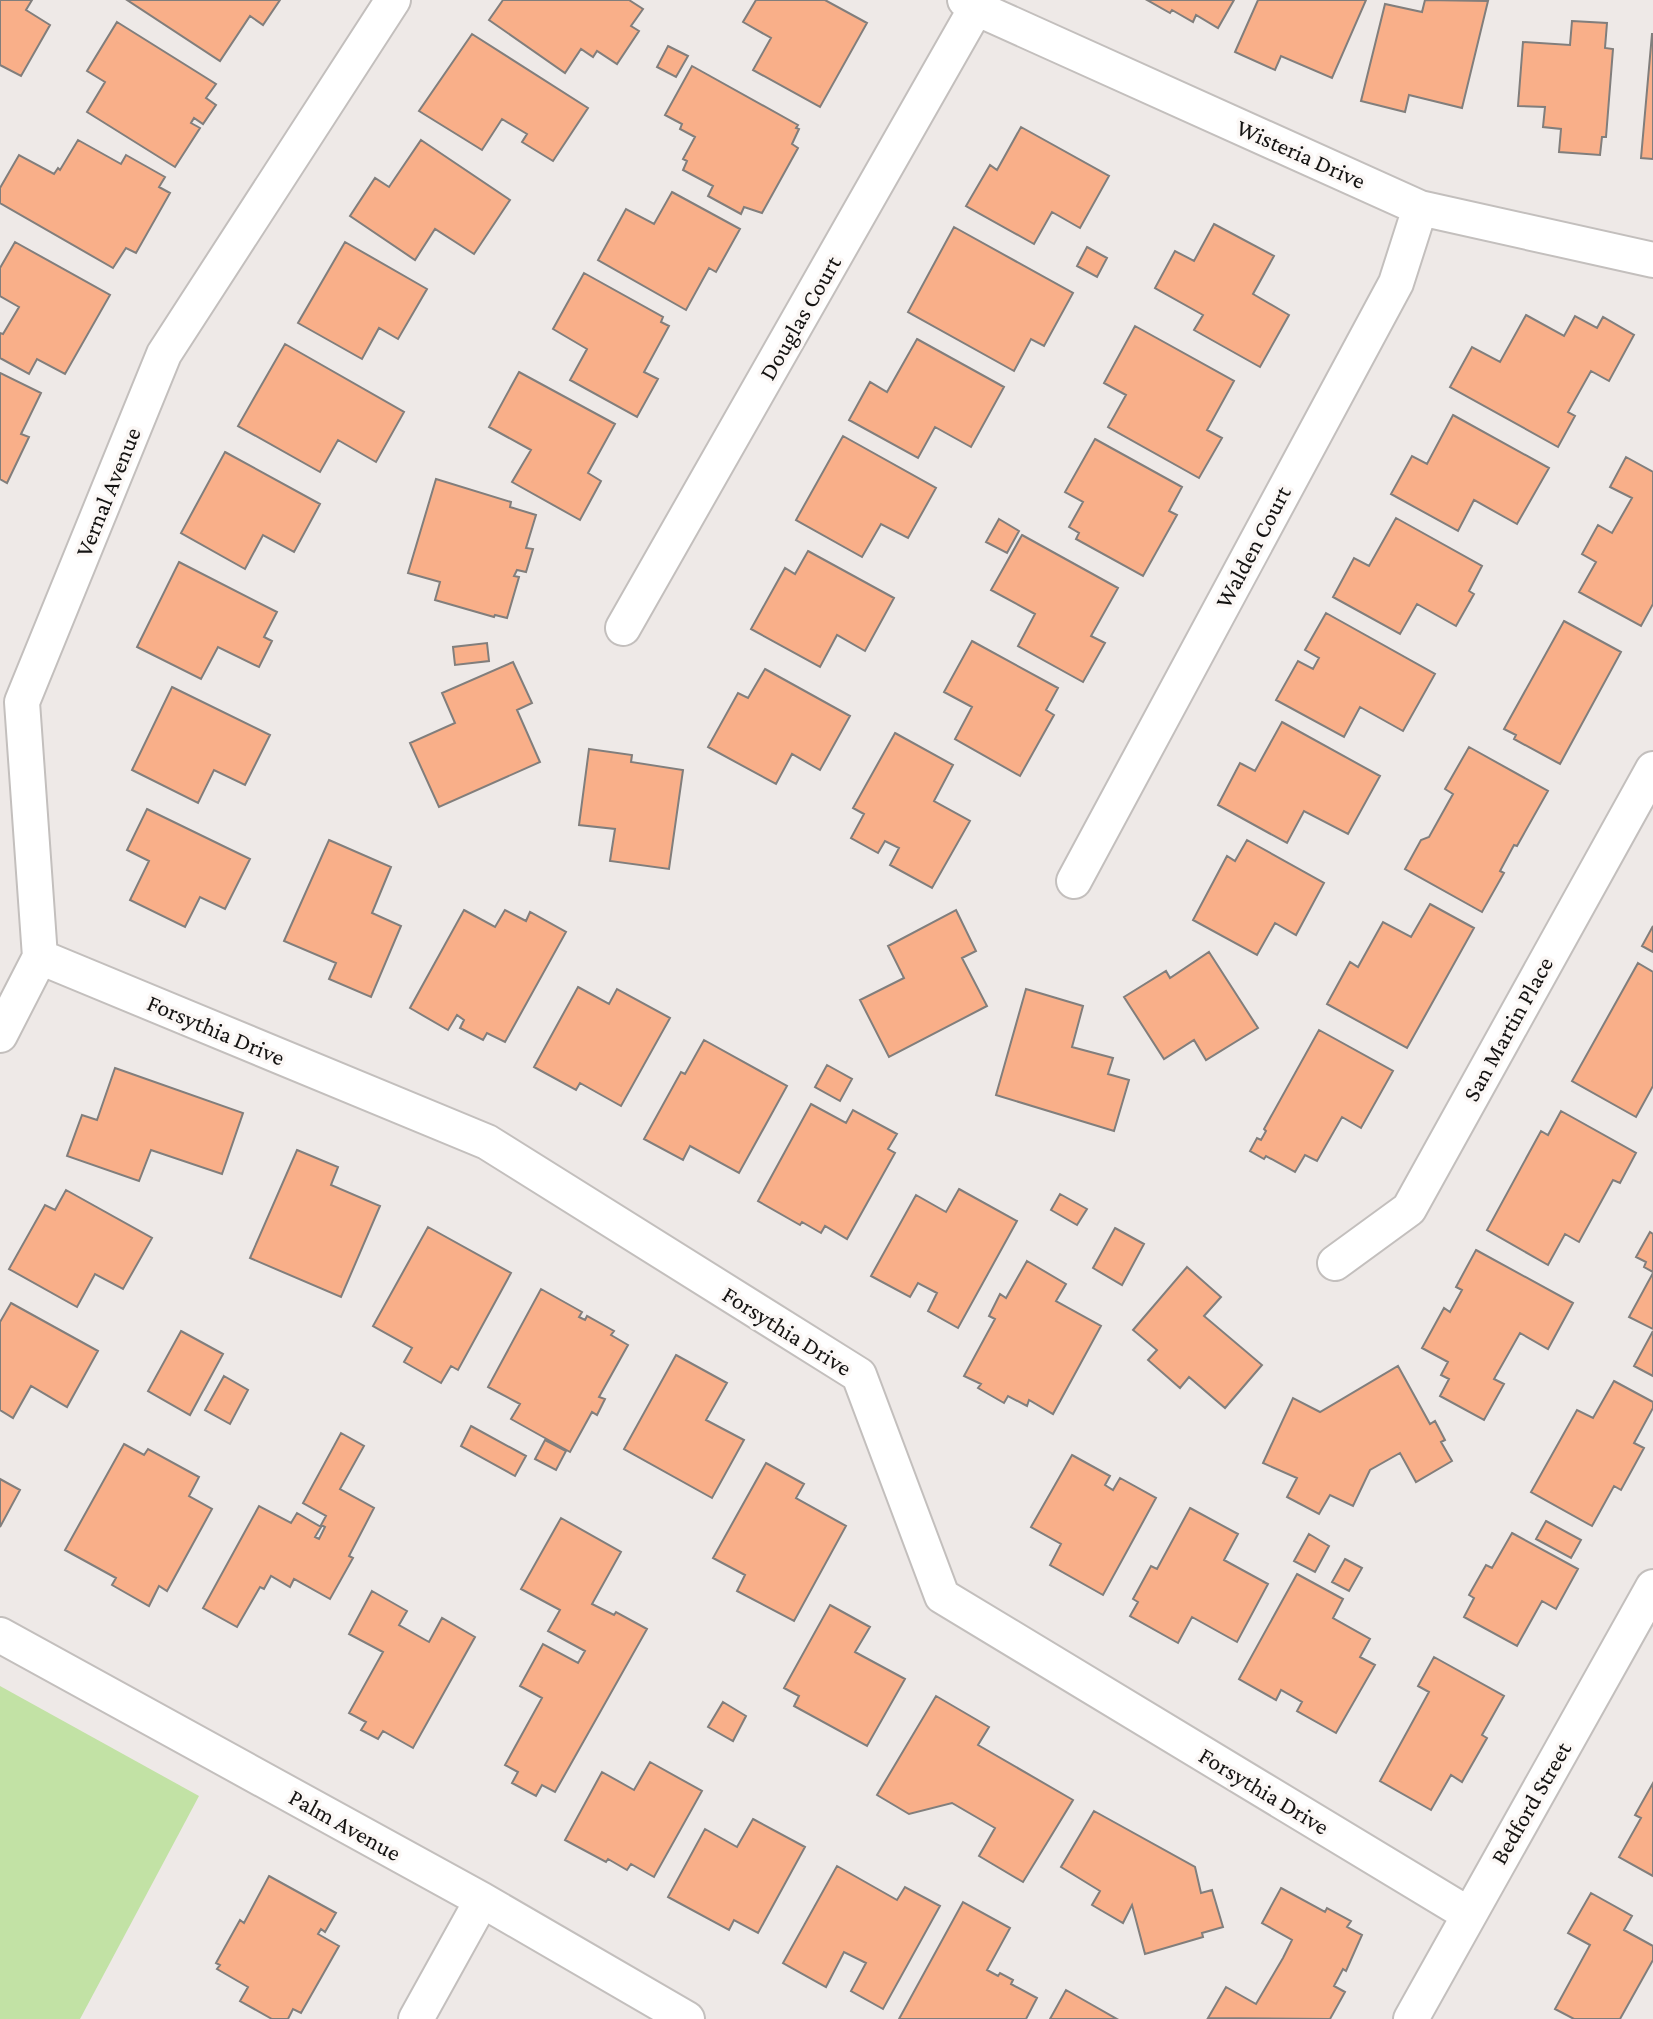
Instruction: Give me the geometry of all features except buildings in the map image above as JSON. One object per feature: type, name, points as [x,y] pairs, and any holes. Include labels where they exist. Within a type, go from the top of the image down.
[{"type":"street","name":"Vernal Avenue","points":[[40,957],[22,702],[164,354],[393,0]]},
{"type":"street","name":"Wisteria Drive","points":[[970,4],[1420,208],[1653,260]]},
{"type":"street","name":"Douglas Court","points":[[623,628],[970,4]]},
{"type":"street","name":"Walden Court","points":[[1074,881],[1396,283],[1420,208]]},
{"type":"street","name":"San Martin Place","points":[[1335,1263],[1409,1209],[1653,769]]},
{"type":"street","points":[[0,1035],[40,957]]},
{"type":"street","name":"Forsythia Drive","points":[[40,957],[487,1142],[859,1375],[942,1596],[1468,1914]]},
{"type":"street","name":"Bedford Street","points":[[1411,2019],[1653,1587]]},
{"type":"street","name":"Palm Avenue","points":[[0,1635],[482,1900],[687,2019]]},
{"type":"street","points":[[416,2019],[482,1900]]},
{"type":"green space","points":[[0,1686],[199,1796],[80,2019],[0,2019]]}]
